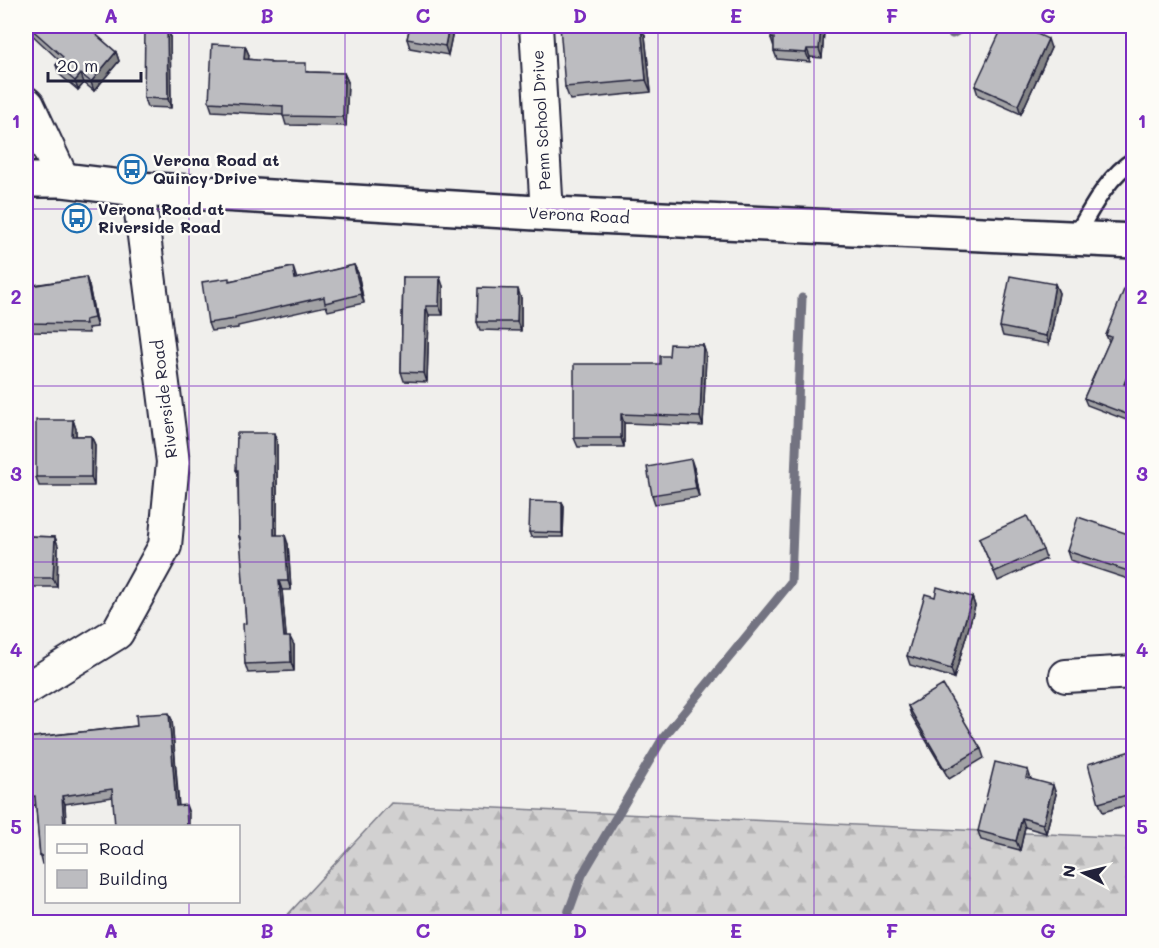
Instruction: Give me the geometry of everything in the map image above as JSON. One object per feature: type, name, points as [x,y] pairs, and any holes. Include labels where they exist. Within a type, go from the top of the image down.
[{"type":"street","name":"Penn School Drive","points":[[536,26],[547,214]]},
{"type":"street","points":[[26,104],[63,180]]},
{"type":"street","name":"Verona Road","points":[[26,180],[63,180],[138,189],[547,214],[1134,241]]},
{"type":"street","name":"Riverside Road","points":[[26,689],[117,633],[165,546],[173,462],[138,189]]},
{"type":"street","points":[[1066,676],[1134,672]]},
{"type":"lane","points":[[1074,239],[1101,192],[1126,164],[1134,160]]},
{"type":"green space","points":[[391,803],[1133,838],[1133,922],[281,922]]},
{"type":"building","points":[[28,26],[86,26],[116,52],[91,82],[81,74],[75,81],[56,65],[63,57]]},
{"type":"building","points":[[145,26],[167,26],[168,99],[144,98]]},
{"type":"building","points":[[410,26],[449,26],[445,46],[407,39]]},
{"type":"building","points":[[560,26],[641,26],[646,80],[565,87]]},
{"type":"building","points":[[772,26],[821,26],[819,49],[807,49],[806,53],[774,51],[774,38],[771,38]]},
{"type":"building","points":[[1003,26],[1020,26],[1048,39],[1018,105],[975,86]]},
{"type":"building","points":[[212,44],[245,46],[244,59],[270,61],[270,63],[306,63],[306,72],[344,73],[343,117],[283,116],[283,106],[209,102]]},
{"type":"building","points":[[354,265],[361,294],[325,303],[324,297],[235,317],[235,319],[208,323],[202,282],[229,278],[229,281],[293,267],[295,279]]},
{"type":"building","points":[[1010,276],[1055,284],[1046,336],[1000,327]]},
{"type":"building","points":[[26,277],[30,277],[30,286],[86,277],[94,318],[85,320],[86,324],[26,323]]},
{"type":"building","points":[[403,277],[440,277],[439,306],[426,306],[424,373],[401,372]]},
{"type":"building","points":[[1127,282],[1134,284],[1134,359],[1124,384],[1134,388],[1134,417],[1084,398],[1111,337],[1106,335]]},
{"type":"building","points":[[478,288],[518,289],[517,322],[477,322]]},
{"type":"building","points":[[670,344],[703,345],[700,417],[621,414],[621,438],[574,438],[574,364],[660,364],[660,356],[669,356]]},
{"type":"building","points":[[36,420],[73,420],[72,436],[91,436],[91,477],[36,477]]},
{"type":"building","points":[[237,433],[274,433],[274,535],[285,535],[288,581],[279,581],[284,637],[290,637],[291,662],[245,664],[243,624],[246,623],[239,537]]},
{"type":"building","points":[[691,459],[696,488],[652,495],[647,467]]},
{"type":"building","points":[[530,501],[562,502],[562,533],[529,532]]},
{"type":"building","points":[[1027,516],[1043,550],[994,572],[979,538]]},
{"type":"building","points":[[1078,517],[1134,536],[1134,573],[1067,551]]},
{"type":"building","points":[[26,536],[55,537],[53,578],[26,578]]},
{"type":"building","points":[[937,587],[972,597],[951,669],[907,656],[925,594],[935,597]]},
{"type":"building","points":[[943,685],[981,749],[945,770],[908,706]]},
{"type":"building","points":[[169,713],[176,806],[186,805],[187,825],[115,825],[112,789],[62,796],[64,825],[45,825],[45,856],[40,856],[35,796],[26,797],[26,738],[137,726],[136,715]]},
{"type":"building","points":[[1134,750],[1134,793],[1099,803],[1088,764]]},
{"type":"building","points":[[995,762],[1028,770],[1026,778],[1053,785],[1043,824],[1022,818],[1016,841],[978,831]]},
{"type":"waterway","points":[[952,34],[966,26]]},
{"type":"waterway","points":[[565,922],[582,875],[663,738],[791,582],[802,298]]},
{"type":"place","name":"Verona Road at Quincy Drive","points":[[132,169]]},
{"type":"place","name":"Verona Road at Riverside Road","points":[[77,218]]}]
